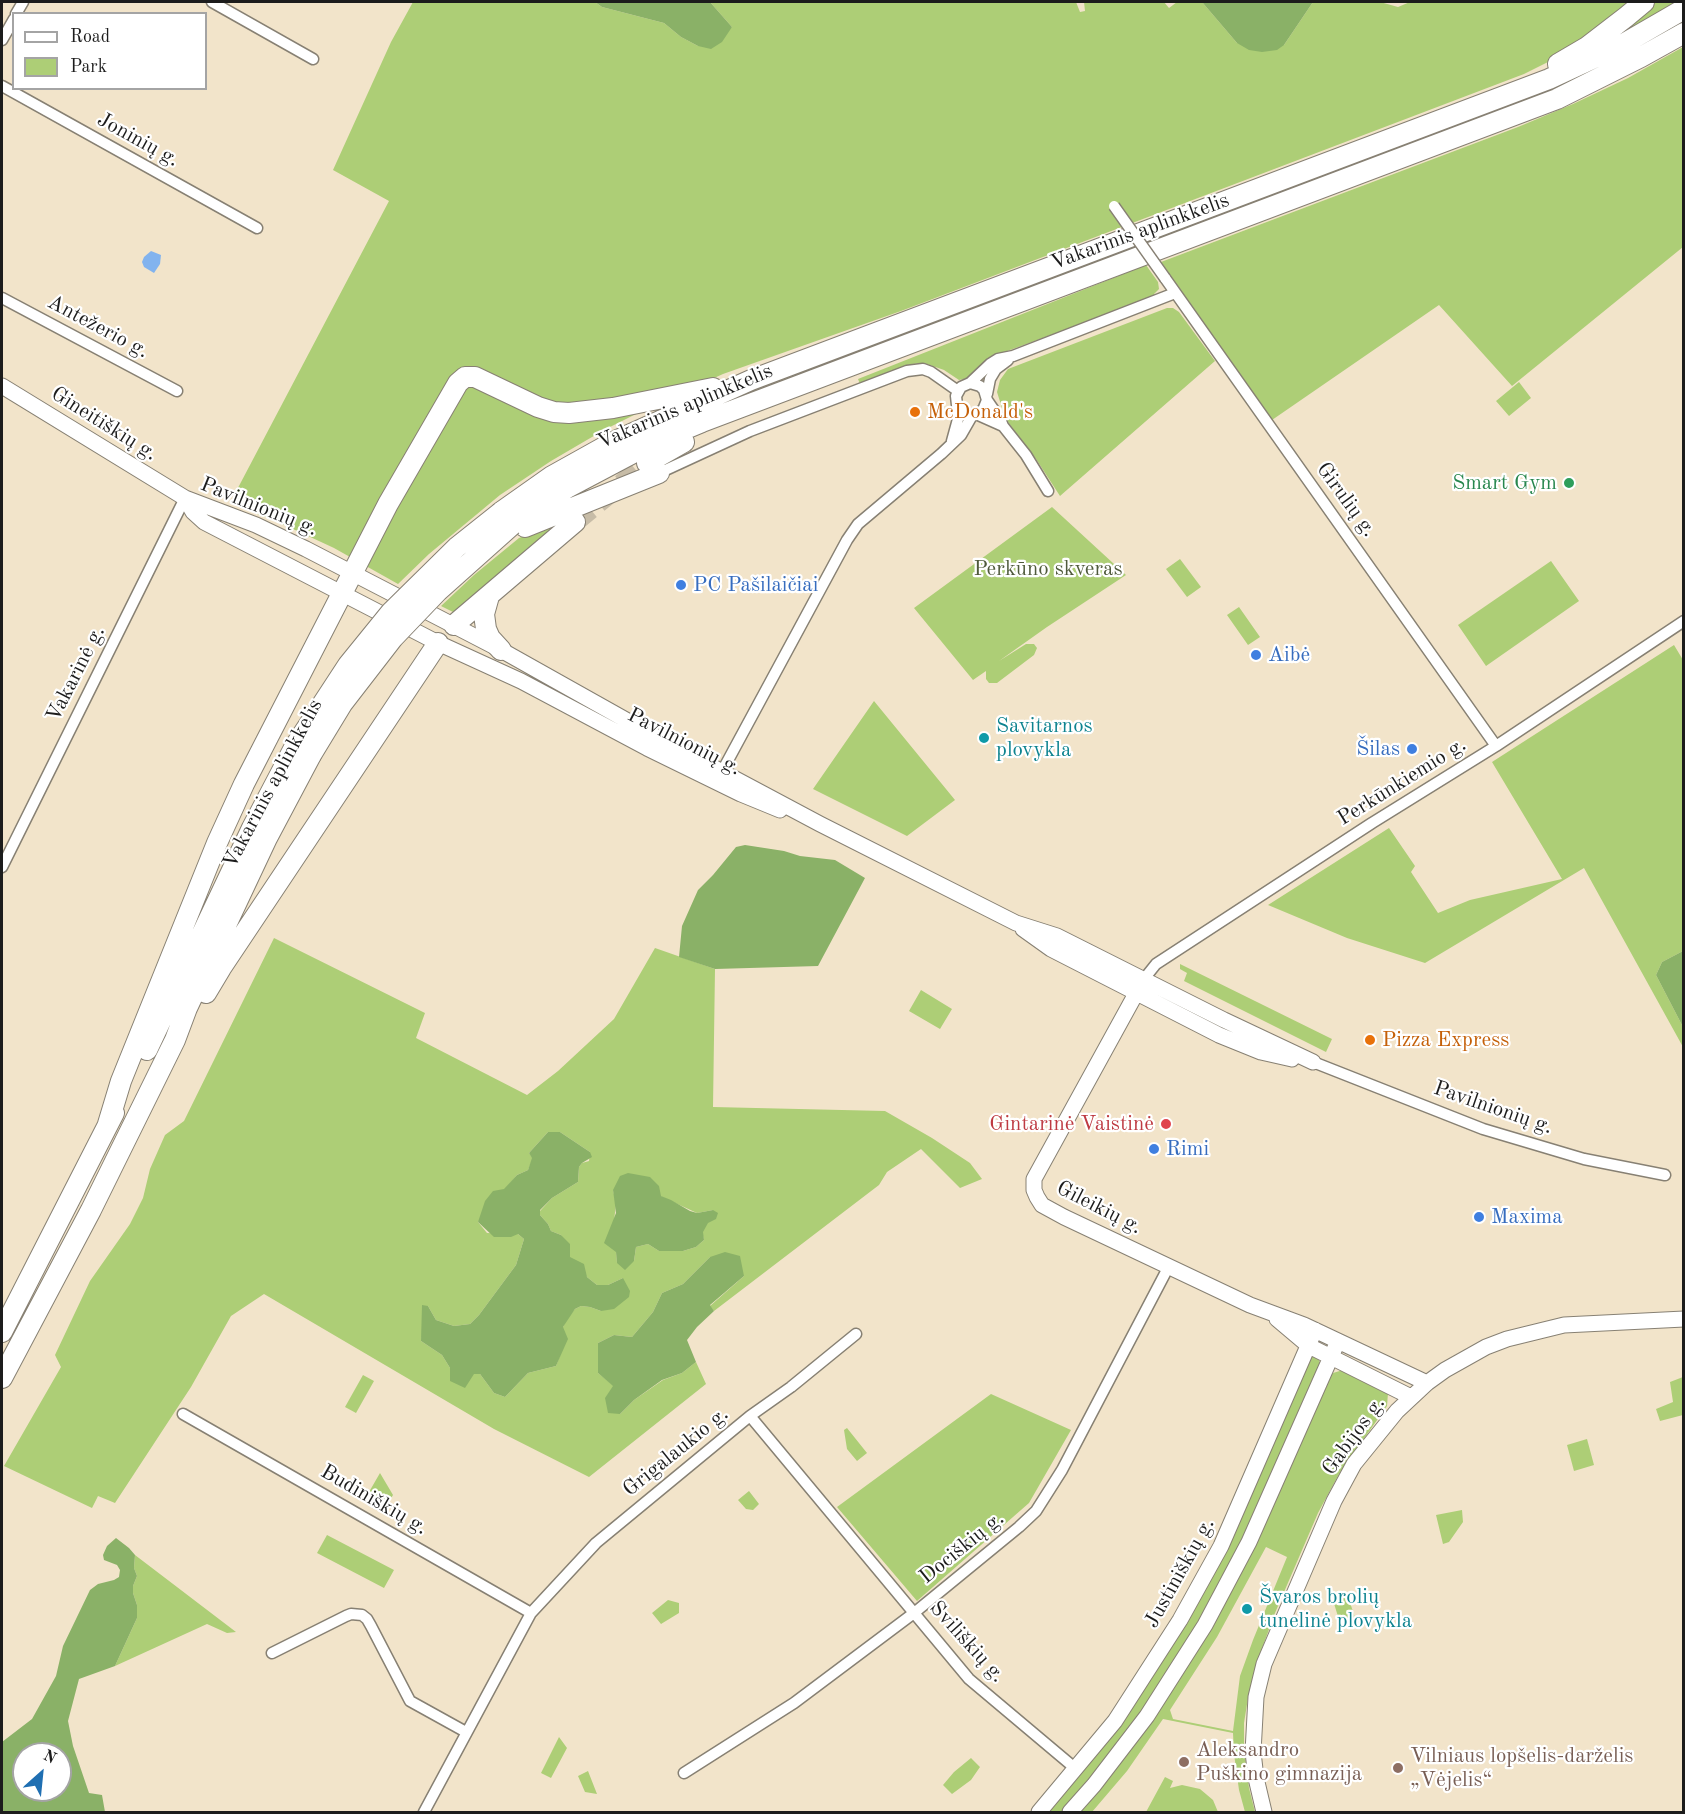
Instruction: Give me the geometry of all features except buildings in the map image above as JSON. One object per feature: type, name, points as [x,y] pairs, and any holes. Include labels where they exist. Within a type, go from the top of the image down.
[{"type":"highway","points":[[1521,88],[1587,47],[1644,2]]},
{"type":"highway","name":"Vakarinis aplinkkelis","points":[[2,1332],[141,1063],[252,828],[303,751],[393,638],[438,591],[510,523],[552,476],[614,442],[751,380],[1575,68],[1620,46],[1683,9]]},
{"type":"highway","name":"Vakarinis aplinkkelis","points":[[2,1378],[91,1210],[175,1040],[187,1008],[267,838],[303,751],[342,674],[391,612],[457,547],[510,523],[567,488],[654,442],[1557,99],[1683,33]]},
{"type":"highway","points":[[510,523],[538,521],[653,468],[696,437],[915,349],[964,323]]},
{"type":"highway","points":[[108,1124],[121,1082],[217,843],[262,748],[352,573],[451,393],[465,377],[475,376],[538,407],[554,412],[569,413],[614,408],[751,380]]},
{"type":"highway","points":[[453,625],[575,522]]},
{"type":"highway","points":[[489,596],[483,614],[486,629],[490,638],[501,650]]},
{"type":"highway","points":[[175,1040],[194,1014],[221,968],[432,640]]},
{"type":"street","points":[[212,2],[314,59]]},
{"type":"street","points":[[2,40],[12,22]]},
{"type":"street","name":"Joninių g.","points":[[2,86],[257,228]]},
{"type":"street","name":"Girulių g.","points":[[1114,206],[1496,746]]},
{"type":"street","points":[[952,441],[958,418],[956,400],[958,391],[990,364],[998,359],[1012,356],[1175,293]]},
{"type":"street","name":"Antežerio g.","points":[[2,298],[177,392]]},
{"type":"street","points":[[719,777],[847,540],[858,524],[961,435],[975,414],[983,410],[990,379],[996,369],[1012,356]]},
{"type":"street","points":[[653,468],[907,371],[923,369],[931,372],[958,391]]},
{"type":"street","points":[[970,383],[980,386],[1003,426],[1026,454],[1047,491]]},
{"type":"street","name":"Gineitiškių g.","points":[[2,386],[185,498]]},
{"type":"street","points":[[957,405],[964,412],[975,414],[1003,426]]},
{"type":"street","name":"Pavilnionių g.","points":[[185,498],[264,529],[501,650],[649,734],[758,802],[820,824],[1016,923],[1057,936],[1313,1062],[1483,1129],[1584,1159],[1665,1175]]},
{"type":"street","name":"Pavilnionių g.","points":[[185,498],[193,512],[204,522],[432,640],[719,777]]},
{"type":"street","name":"Vakarinė g.","points":[[2,867],[185,498]]},
{"type":"street","name":"Perkūnkiemio g.","points":[[1144,979],[1156,964],[1496,746],[1683,621]]},
{"type":"street","points":[[432,640],[453,625]]},
{"type":"street","name":"Pavilnionių g.","points":[[1016,923],[1051,949],[1239,1044],[1274,1056],[1313,1062]]},
{"type":"street","name":"Gileikių g.","points":[[1144,979],[1034,1179],[1034,1190],[1042,1205],[1270,1314],[1316,1330],[1427,1383]]},
{"type":"street","name":"Dociškių g.","points":[[684,1773],[777,1716],[914,1613],[1036,1511],[1062,1470],[1169,1266]]},
{"type":"street","name":"Gileikių g.","points":[[1270,1314],[1309,1346],[1411,1397]]},
{"type":"street","name":"Gabijos g.","points":[[1264,1812],[1253,1752],[1256,1697],[1264,1664],[1313,1547],[1339,1492],[1354,1464],[1373,1440],[1411,1397],[1427,1383],[1486,1347],[1531,1332],[1564,1325],[1683,1319]]},
{"type":"street","name":"Justiniškių g.","points":[[1039,1812],[1115,1721],[1180,1620],[1215,1557],[1245,1494],[1316,1330]]},
{"type":"street","name":"Grigalaukio g.","points":[[531,1613],[596,1543],[750,1416],[856,1334]]},
{"type":"street","points":[[1070,1812],[1094,1785],[1147,1716],[1204,1625],[1249,1542],[1338,1341]]},
{"type":"street","name":"Budiniškių g.","points":[[183,1414],[531,1613]]},
{"type":"street","name":"Sviliškių g.","points":[[750,1416],[969,1680],[1076,1769]]},
{"type":"street","points":[[424,1812],[531,1613]]},
{"type":"street","points":[[272,1653],[351,1614],[362,1615],[367,1618],[410,1701],[466,1732]]},
{"type":"green space","points":[[413,2],[595,2],[602,7],[664,23],[681,37],[698,46],[732,27],[710,2],[1076,2],[1080,12],[1085,11],[1084,2],[1164,2],[1169,8],[1177,2],[1202,2],[1237,43],[1284,45],[1313,2],[1380,2],[1398,7],[1410,2],[1632,2],[1554,59],[1524,74],[901,311],[723,374],[652,406],[604,430],[551,461],[500,495],[429,554],[398,584],[334,548],[230,503],[389,201],[333,170],[391,42]]},
{"type":"green space","points":[[595,2],[710,2],[732,27],[722,42],[711,49],[698,46],[681,37],[664,23],[602,7]]},
{"type":"green space","points":[[1202,2],[1313,2],[1284,45],[1277,50],[1262,52],[1249,50],[1237,43]]},
{"type":"green space","points":[[1656,2],[1680,2],[1613,41],[1629,27]]},
{"type":"green space","points":[[1683,47],[1683,247],[1512,386],[1439,305],[1272,420],[1161,262],[1518,127],[1628,78]]},
{"type":"green space","points":[[1146,265],[1158,282],[1159,289],[1154,294],[1155,297],[999,354],[974,375],[959,380],[944,370],[924,363],[912,364],[860,384],[858,379]]},
{"type":"green space","points":[[1167,308],[1173,308],[1179,312],[1215,361],[1060,496],[1036,459],[1001,413],[1002,408],[997,392],[1000,380],[1008,369]]},
{"type":"green space","points":[[1519,382],[1531,398],[1509,416],[1496,401]]},
{"type":"green space","name":"Perkūno skveras","points":[[1052,507],[1126,575],[999,661],[1026,644],[1034,644],[1037,648],[1034,655],[997,683],[989,683],[986,679],[986,671],[973,680],[914,608]]},
{"type":"green space","points":[[570,516],[455,613],[441,606],[519,538]]},
{"type":"green space","points":[[1180,559],[1201,587],[1187,597],[1166,569]]},
{"type":"green space","points":[[1551,561],[1579,601],[1486,666],[1458,625]]},
{"type":"green space","points":[[1239,607],[1260,637],[1248,645],[1227,615]]},
{"type":"green space","points":[[1674,645],[1683,660],[1683,951],[1662,962],[1656,975],[1683,1027],[1683,1047],[1584,868],[1425,963],[1347,938],[1268,905],[1389,828],[1415,866],[1411,872],[1438,913],[1470,900],[1562,879],[1492,762]]},
{"type":"green space","points":[[874,701],[955,800],[907,836],[813,789]]},
{"type":"green space","points":[[745,845],[800,856],[835,860],[865,878],[818,966],[715,969],[679,957],[682,926],[698,890],[736,847]]},
{"type":"green space","points":[[274,938],[425,1013],[416,1038],[527,1095],[558,1071],[614,1019],[655,948],[715,969],[713,1107],[885,1111],[970,1163],[982,1179],[960,1188],[921,1149],[887,1172],[879,1185],[714,1311],[710,1306],[744,1276],[710,1257],[683,1284],[662,1293],[653,1312],[632,1337],[614,1335],[598,1343],[598,1373],[614,1386],[620,1414],[634,1400],[663,1380],[682,1373],[696,1362],[706,1384],[589,1477],[494,1429],[264,1294],[231,1316],[191,1387],[115,1503],[98,1496],[92,1508],[4,1466],[61,1367],[55,1355],[90,1281],[130,1224],[143,1198],[150,1169],[165,1135],[184,1121]],"holes":[[[548,1132],[560,1132],[590,1152],[589,1161],[582,1163],[579,1167],[578,1182],[552,1198],[540,1211],[540,1215],[551,1231],[561,1235],[570,1258],[597,1285],[608,1285],[623,1278],[601,1311],[581,1306],[567,1318],[563,1327],[561,1353],[556,1366],[528,1373],[505,1397],[494,1393],[480,1374],[450,1368],[442,1355],[421,1341],[428,1306],[436,1320],[454,1326],[470,1324],[516,1265],[524,1239],[518,1234],[487,1233],[478,1222],[517,1175],[528,1170],[533,1158],[529,1153]],[[613,1190],[660,1196],[697,1213],[713,1210],[702,1232],[704,1240],[696,1247],[683,1251],[659,1251],[648,1244],[636,1247],[634,1261],[617,1263],[614,1221],[616,1204]]]},
{"type":"green space","points":[[1683,951],[1683,1027],[1656,975],[1662,962]]},
{"type":"green space","points":[[1180,964],[1332,1039],[1326,1052],[1184,981],[1187,973],[1180,969]]},
{"type":"green space","points":[[921,990],[952,1009],[940,1029],[909,1011]]},
{"type":"green space","points":[[548,1132],[560,1132],[590,1152],[592,1157],[579,1167],[578,1182],[552,1198],[540,1210],[540,1215],[551,1231],[561,1235],[570,1244],[570,1257],[584,1264],[587,1277],[597,1285],[608,1285],[623,1278],[630,1291],[629,1297],[614,1309],[601,1311],[581,1306],[575,1309],[563,1327],[568,1339],[556,1366],[528,1373],[505,1397],[494,1393],[480,1374],[474,1374],[465,1388],[450,1381],[450,1368],[442,1355],[421,1341],[422,1305],[428,1306],[436,1320],[454,1326],[470,1324],[516,1265],[524,1239],[518,1234],[511,1237],[494,1237],[478,1222],[485,1201],[493,1191],[504,1189],[517,1175],[528,1170],[532,1158],[529,1153]]},
{"type":"green space","points":[[628,1173],[650,1177],[659,1186],[661,1196],[690,1211],[697,1213],[713,1210],[718,1213],[716,1219],[708,1223],[703,1232],[704,1240],[696,1247],[683,1251],[659,1251],[648,1244],[636,1247],[634,1261],[625,1270],[617,1263],[616,1252],[604,1243],[616,1213],[613,1190],[620,1176]]},
{"type":"green space","points":[[725,1252],[740,1256],[744,1276],[710,1305],[714,1311],[687,1340],[696,1362],[682,1373],[662,1380],[634,1400],[620,1414],[608,1413],[605,1398],[613,1386],[598,1373],[598,1343],[614,1335],[632,1337],[653,1312],[662,1293],[683,1284],[710,1257]]},
{"type":"green space","points":[[1313,1356],[1319,1359],[1320,1364],[1244,1538],[1204,1614],[1143,1710],[1110,1755],[1062,1812],[1046,1812],[1139,1694]]},
{"type":"green space","points":[[1343,1370],[1388,1393],[1387,1406],[1339,1474],[1318,1513],[1275,1613],[1256,1665],[1244,1723],[1244,1748],[1249,1788],[1255,1812],[1245,1812],[1239,1790],[1233,1733],[1163,1719],[1127,1771],[1092,1812],[1078,1812],[1134,1743],[1328,1378],[1333,1373]],"holes":[[[1266,1547],[1287,1557],[1240,1676],[1233,1731],[1173,1719],[1170,1710],[1217,1637]]]},
{"type":"green space","points":[[363,1375],[374,1381],[356,1413],[345,1407]]},
{"type":"green space","points":[[1683,1377],[1683,1415],[1660,1421],[1656,1409],[1673,1402],[1670,1382]]},
{"type":"green space","points":[[991,1394],[1071,1430],[1029,1503],[917,1601],[837,1507]]},
{"type":"green space","points":[[847,1428],[867,1453],[857,1461],[847,1449],[844,1430]]},
{"type":"green space","points":[[1587,1439],[1594,1465],[1574,1471],[1567,1445]]},
{"type":"green space","points":[[380,1473],[393,1495],[388,1503],[369,1492]]},
{"type":"green space","points":[[749,1491],[759,1504],[753,1510],[746,1509],[738,1500]]},
{"type":"green space","points":[[1462,1510],[1463,1522],[1449,1542],[1443,1544],[1436,1515]]},
{"type":"green space","points":[[327,1535],[394,1570],[384,1588],[317,1553]]},
{"type":"green space","points":[[116,1538],[135,1555],[134,1568],[137,1576],[133,1593],[137,1605],[137,1618],[115,1666],[79,1679],[68,1721],[73,1746],[89,1793],[102,1795],[105,1812],[2,1812],[2,1742],[32,1719],[56,1676],[63,1646],[90,1590],[98,1584],[119,1577],[120,1570],[117,1565],[104,1560],[103,1555],[107,1546]]},
{"type":"green space","points":[[135,1555],[236,1632],[227,1633],[207,1624],[115,1666],[137,1618],[137,1605],[133,1593],[137,1576],[134,1568]]},
{"type":"green space","points":[[1347,1593],[1355,1618],[1340,1623],[1332,1597]]},
{"type":"green space","points":[[668,1600],[679,1603],[679,1613],[661,1624],[652,1613]]},
{"type":"green space","points":[[559,1737],[567,1748],[551,1778],[541,1773]]},
{"type":"green space","points":[[971,1758],[980,1767],[971,1780],[952,1794],[943,1785]]},
{"type":"green space","points":[[588,1771],[597,1794],[585,1792],[578,1776]]},
{"type":"green space","points":[[1165,1777],[1173,1781],[1170,1788],[1182,1785],[1200,1789],[1213,1800],[1218,1812],[1146,1812]]},
{"type":"water","points":[[151,251],[161,255],[160,264],[154,273],[144,267],[142,262]]},
{"type":"tunnel","points":[[575,522],[647,463]]},
{"type":"place","name":"McDonald's","points":[[915,412]]},
{"type":"place","name":"Smart Gym","points":[[1569,483]]},
{"type":"place","name":"PC Pašilaičiai","points":[[681,585]]},
{"type":"place","name":"Aibė","points":[[1256,655]]},
{"type":"place","name":"Savitarnos plovykla","points":[[984,738]]},
{"type":"place","name":"Šilas","points":[[1412,749]]},
{"type":"place","name":"Pizza Express","points":[[1370,1040]]},
{"type":"place","name":"Gintarinė Vaistinė","points":[[1166,1124]]},
{"type":"place","name":"Rimi","points":[[1154,1149]]},
{"type":"place","name":"Maxima","points":[[1479,1217]]},
{"type":"place","name":"Švaros brolių tunelinė plovykla","points":[[1247,1609]]},
{"type":"place","name":"Aleksandro Puškino gimnazija","points":[[1184,1762]]},
{"type":"place","name":"Vilniaus lopšelis-darželis „Vėjelis“","points":[[1398,1768]]}]
